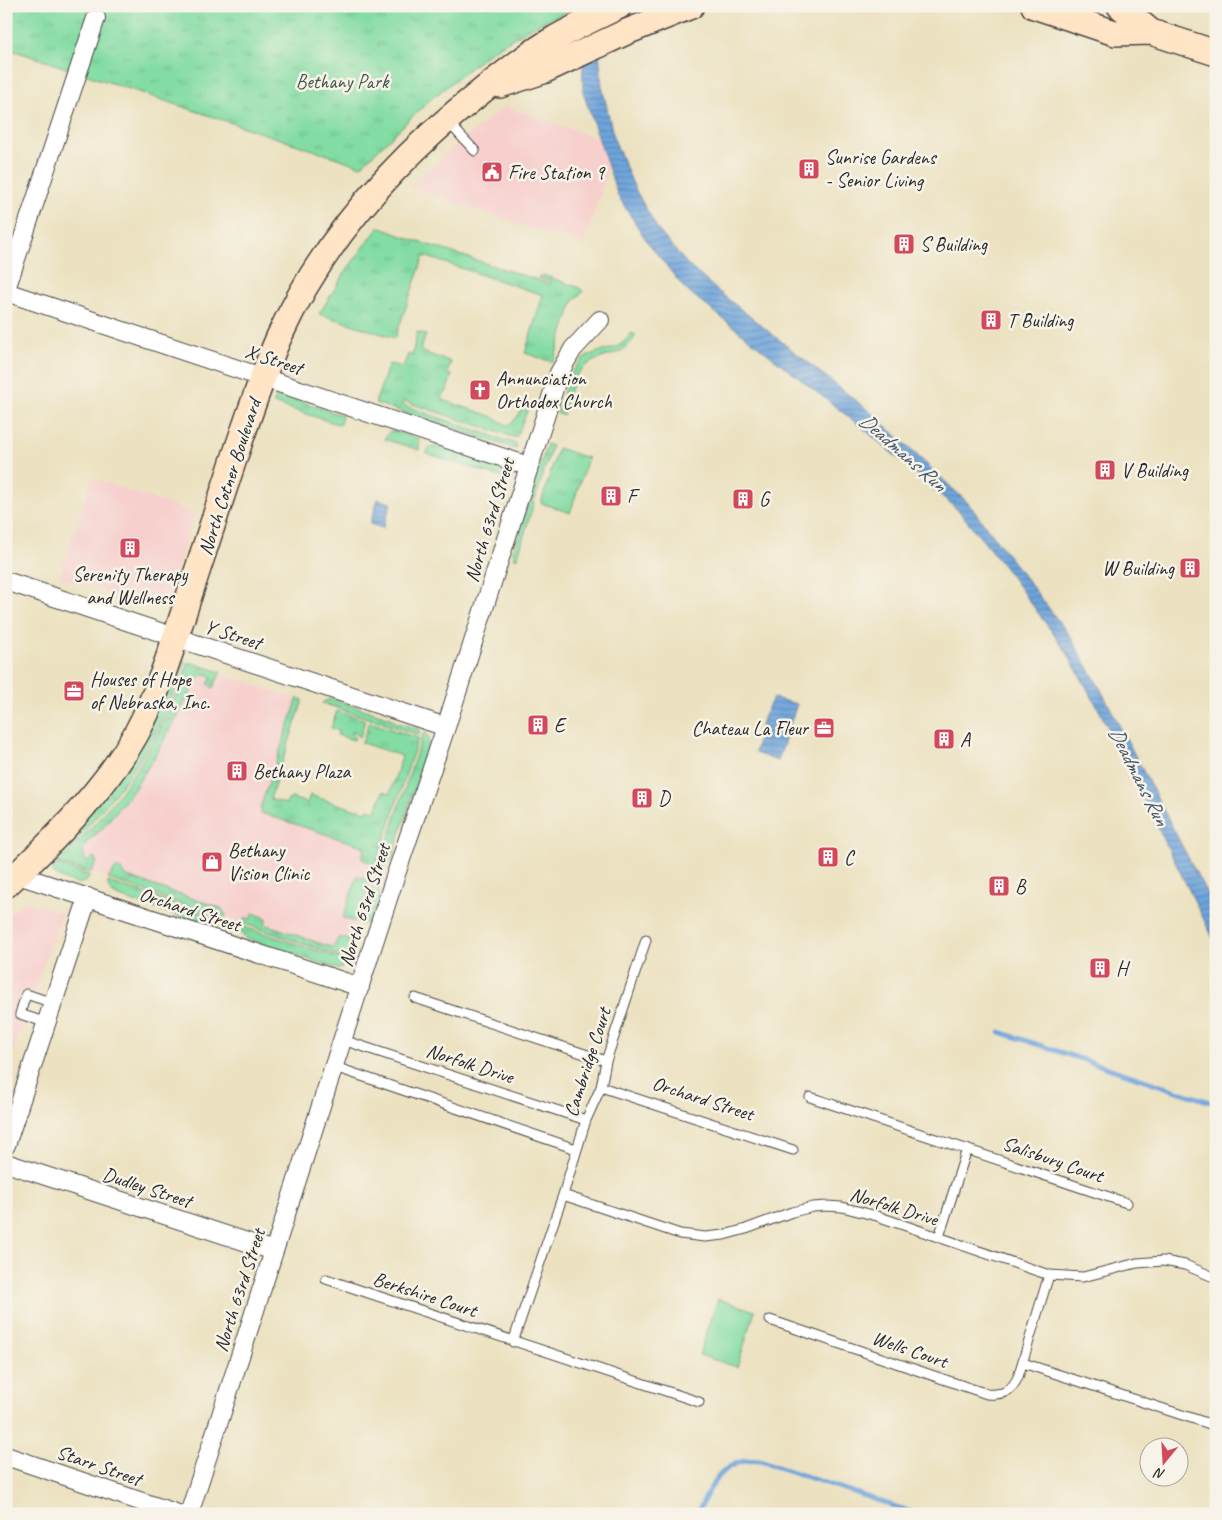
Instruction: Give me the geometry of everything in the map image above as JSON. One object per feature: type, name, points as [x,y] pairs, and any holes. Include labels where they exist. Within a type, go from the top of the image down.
[{"type":"main road","name":"North Cotner Boulevard","points":[[10,877],[76,813],[121,757],[149,708],[176,638],[262,378],[297,302],[336,241],[362,205],[386,178],[446,120],[510,68],[556,38],[619,6]]},
{"type":"main road","name":"North Cotner Boulevard","points":[[483,90],[543,71],[624,33],[691,6]]},
{"type":"main road","points":[[1034,6],[1114,33],[1151,32],[1216,53]]},
{"type":"main road","points":[[1120,6],[1151,32]]},
{"type":"street","points":[[6,291],[96,18]]},
{"type":"street","name":"X Street","points":[[6,291],[528,466]]},
{"type":"street","name":"North 63rd Street","points":[[189,1514],[394,880],[446,727],[559,373],[574,349],[600,320]]},
{"type":"street","name":"Y Street","points":[[6,581],[446,727]]},
{"type":"street","name":"Orchard Street","points":[[10,877],[88,897],[360,987]]},
{"type":"street","points":[[6,1145],[88,897]]},
{"type":"street","name":"Dudley Street","points":[[6,1163],[274,1251]]},
{"type":"street","name":"Starr Street","points":[[6,1456],[178,1514]]},
{"type":"lane","points":[[446,120],[474,152]]},
{"type":"lane","name":"Cambridge Court","points":[[563,1195],[586,1120],[601,1088],[606,1061],[646,940]]},
{"type":"lane","points":[[46,1023],[20,1014],[26,994],[53,1003]]},
{"type":"lane","points":[[415,998],[606,1061]]},
{"type":"lane","name":"Norfolk Drive","points":[[343,1040],[586,1120]]},
{"type":"lane","points":[[335,1066],[576,1149]]},
{"type":"lane","name":"Orchard Street","points":[[601,1088],[793,1150]]},
{"type":"lane","name":"Salisbury Court","points":[[810,1097],[1127,1203]]},
{"type":"lane","points":[[939,1237],[967,1149]]},
{"type":"lane","points":[[513,1342],[563,1195]]},
{"type":"lane","name":"Norfolk Drive","points":[[563,1195],[680,1234],[705,1237],[724,1235],[792,1212],[827,1206],[842,1207],[860,1211],[1049,1274],[1083,1277],[1137,1263],[1164,1261],[1185,1265],[1216,1278]]},
{"type":"lane","name":"Wells Court","points":[[770,1320],[987,1394],[998,1395],[1014,1386],[1049,1274]]},
{"type":"lane","name":"Berkshire Court","points":[[326,1280],[699,1402]]},
{"type":"lane","points":[[1022,1363],[1216,1426]]},
{"type":"shaded area","points":[[505,106],[616,145],[583,245],[408,187]]},
{"type":"shaded area","points":[[92,478],[195,513],[163,610],[59,577]]},
{"type":"shaded area","points":[[191,664],[303,701],[267,811],[380,849],[345,957],[64,863],[95,829],[154,749]]},
{"type":"shaded area","points":[[24,901],[62,913],[6,1075],[6,917]]},
{"type":"green space","name":"Bethany Park","points":[[6,6],[580,6],[532,27],[490,52],[430,100],[361,166],[6,48]]},
{"type":"green space","points":[[379,227],[410,239],[550,284],[550,281],[538,278],[543,275],[580,288],[583,292],[572,304],[554,360],[552,362],[525,353],[543,295],[424,256],[395,338],[319,314],[348,268]]},
{"type":"green space","points":[[417,332],[426,335],[420,351],[451,362],[447,374],[452,375],[443,400],[491,416],[507,425],[516,418],[522,407],[528,409],[516,438],[403,401],[402,405],[516,444],[516,449],[375,403],[389,364],[403,367],[408,354],[412,356]]},
{"type":"green space","points":[[631,333],[636,335],[623,349],[593,361],[579,372],[571,387],[563,415],[557,413],[571,374],[581,361],[595,353],[616,347],[626,340]]},
{"type":"green space","points":[[278,395],[342,415],[340,425],[273,403]]},
{"type":"green space","points":[[391,430],[419,439],[419,450],[384,439]]},
{"type":"green space","points":[[547,444],[552,446],[535,499],[530,498]]},
{"type":"green space","points":[[436,445],[503,467],[510,472],[513,481],[426,453],[430,447],[435,448]]},
{"type":"green space","points":[[558,448],[588,458],[570,513],[541,503]]},
{"type":"green space","points":[[529,501],[534,502],[517,559],[513,552]]},
{"type":"green space","points":[[185,660],[176,687],[160,723],[135,766],[74,842],[59,858],[49,865],[49,861],[179,665]]},
{"type":"green space","points":[[189,662],[221,672],[213,688],[208,684],[211,679],[210,675],[204,674],[197,681],[154,758],[132,792],[100,831],[87,842],[83,851],[85,859],[88,862],[94,857],[97,862],[90,873],[57,863],[89,830],[133,775],[164,720]]},
{"type":"green space","points":[[298,698],[303,700],[270,799],[286,804],[292,798],[307,803],[310,795],[354,809],[360,809],[364,812],[369,809],[376,811],[383,791],[390,793],[402,756],[362,743],[369,722],[418,738],[376,865],[362,859],[365,847],[261,813],[262,809],[260,808]]},
{"type":"green space","points":[[333,699],[390,718],[397,723],[420,729],[419,735],[322,703]]},
{"type":"green space","points":[[337,711],[365,720],[360,737],[353,731],[354,740],[337,735],[338,731],[331,728]]},
{"type":"green space","points":[[425,732],[429,743],[392,859],[386,865],[380,865],[422,736]]},
{"type":"green space","points":[[56,864],[90,876],[82,883],[68,881],[51,870]]},
{"type":"green space","points":[[116,868],[119,868],[127,877],[221,908],[226,915],[224,918],[108,879]]},
{"type":"green space","points":[[357,876],[371,881],[358,923],[343,918]]},
{"type":"green space","points":[[108,882],[223,920],[219,925],[212,927],[122,898],[112,893]]},
{"type":"green space","points":[[374,882],[379,890],[379,900],[371,920],[361,924]]},
{"type":"green space","points":[[253,913],[267,918],[265,924],[333,948],[339,937],[352,941],[346,958],[242,923],[245,917],[251,919]]},
{"type":"green space","points":[[241,926],[346,960],[342,968],[338,969],[245,938],[241,933]]},
{"type":"green space","points":[[718,1299],[755,1311],[737,1367],[699,1355]]},
{"type":"water","name":"Deadmans Run","points":[[582,6],[595,6],[602,86],[614,139],[635,189],[658,230],[688,265],[719,292],[874,415],[968,503],[1070,636],[1101,690],[1216,911],[1216,944],[1098,708],[1066,651],[1009,573],[959,511],[864,429],[685,289],[648,243],[618,196],[583,92]]},
{"type":"water","points":[[378,499],[391,503],[383,528],[370,524]]},
{"type":"water","points":[[773,698],[797,704],[778,761],[755,753],[763,718]]},
{"type":"waterway","points":[[1000,1032],[1216,1104]]},
{"type":"waterway","points":[[697,1514],[720,1475],[727,1468],[747,1461],[760,1461],[918,1514]]},
{"type":"place","name":"Sunrise Gardens - Senior Living","points":[[809,169]]},
{"type":"place","name":"Fire Station 9","points":[[492,172]]},
{"type":"place","name":"S Building","points":[[904,244]]},
{"type":"place","name":"T Building","points":[[991,320]]},
{"type":"place","name":"Annunciation Orthodox Church","points":[[480,390]]},
{"type":"place","name":"V Building","points":[[1105,470]]},
{"type":"place","name":"F","points":[[611,496]]},
{"type":"place","name":"G","points":[[743,499]]},
{"type":"place","name":"Serenity Therapy and Wellness","points":[[130,548]]},
{"type":"place","name":"W Building","points":[[1190,568]]},
{"type":"place","name":"Houses of Hope of Nebraska, Inc.","points":[[74,691]]},
{"type":"place","name":"E","points":[[538,725]]},
{"type":"place","name":"Chateau La Fleur","points":[[824,728]]},
{"type":"place","name":"A","points":[[944,739]]},
{"type":"place","name":"Bethany Plaza","points":[[237,771]]},
{"type":"place","name":"D","points":[[642,798]]},
{"type":"place","name":"C","points":[[828,857]]},
{"type":"place","name":"Bethany Vision Clinic","points":[[212,862]]},
{"type":"place","name":"B","points":[[999,886]]},
{"type":"place","name":"H","points":[[1100,968]]}]
